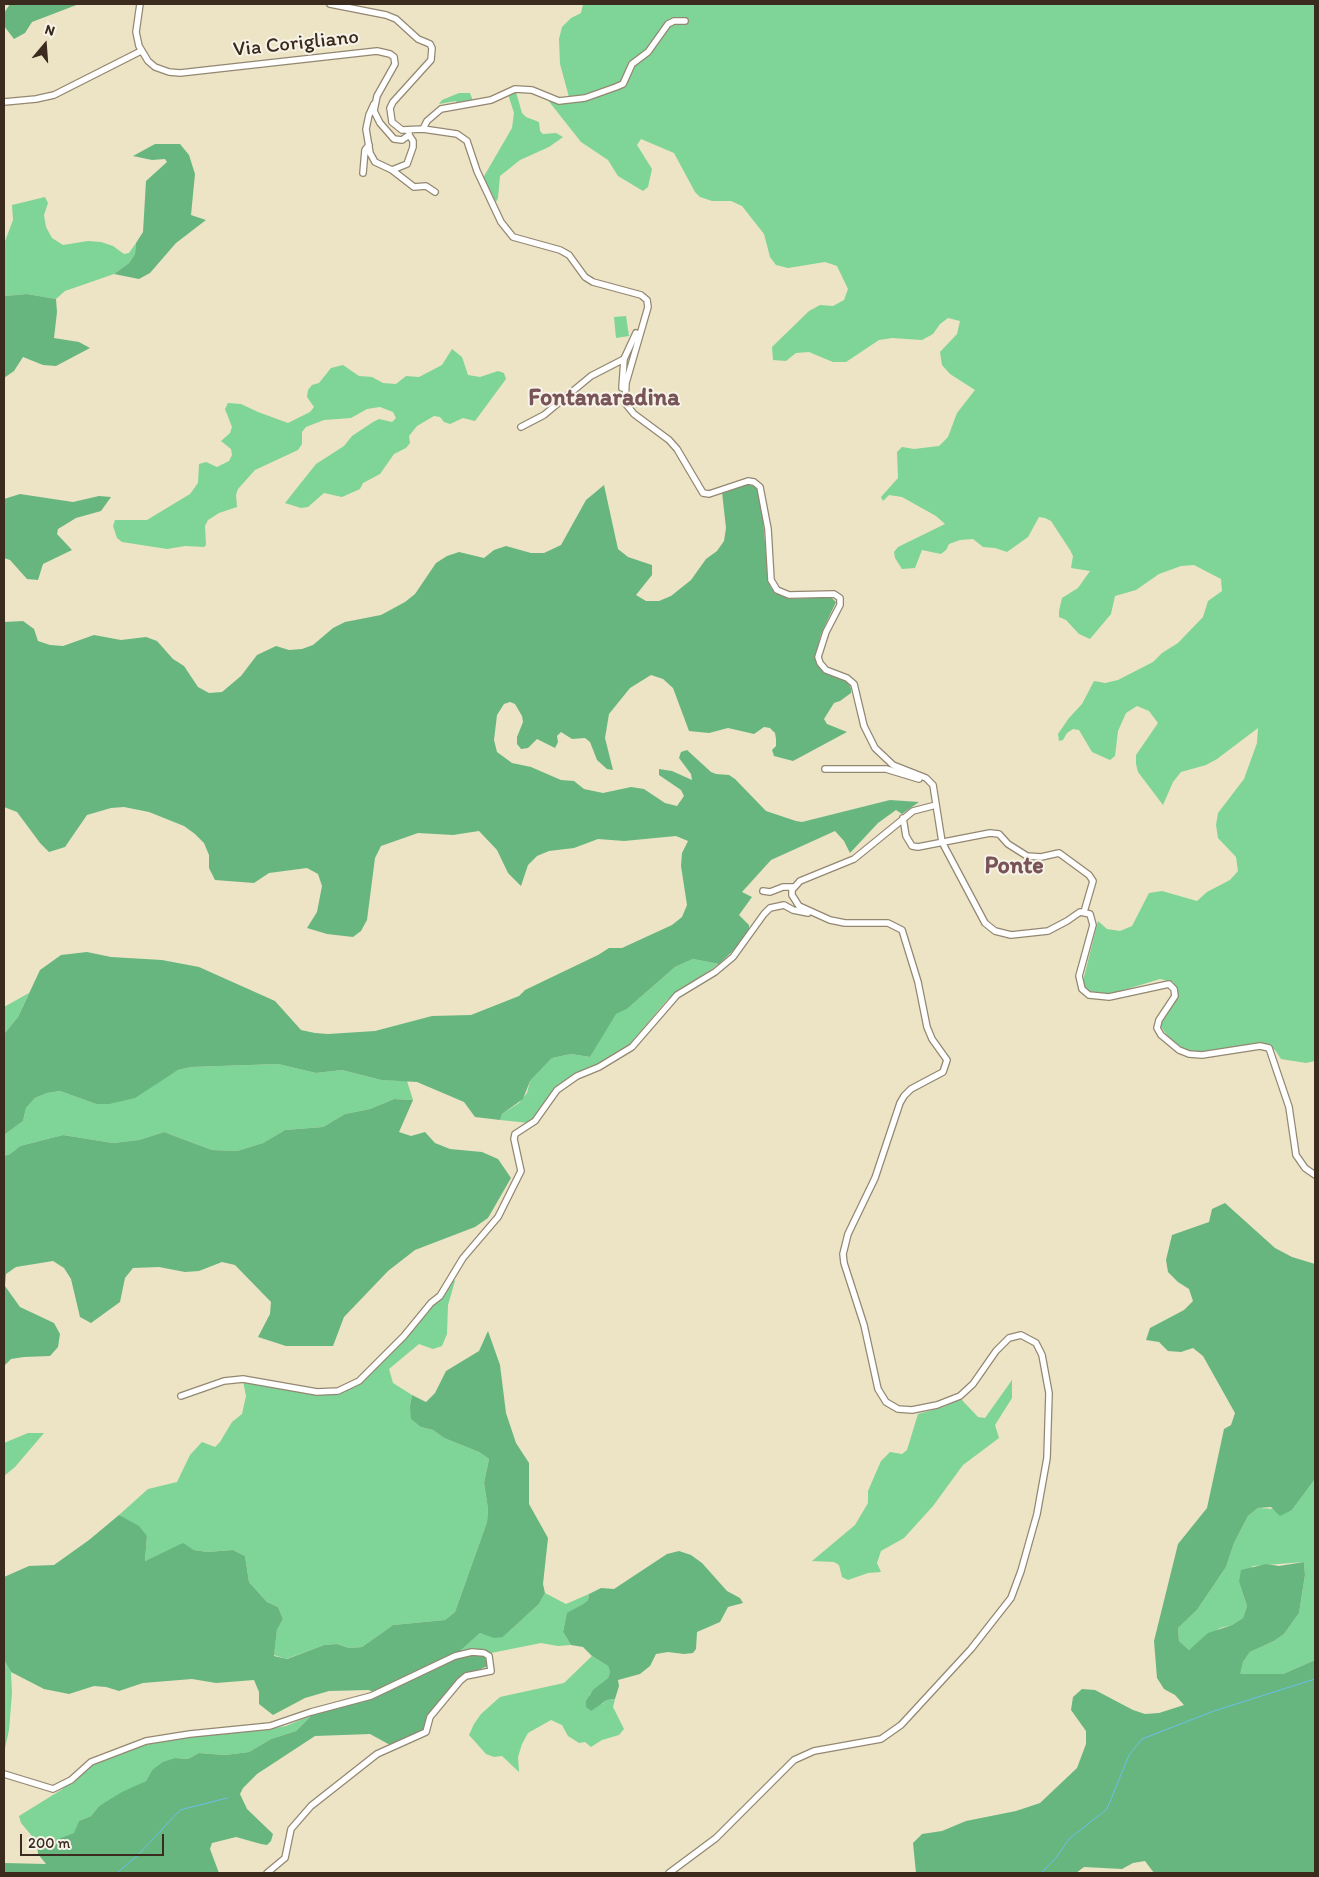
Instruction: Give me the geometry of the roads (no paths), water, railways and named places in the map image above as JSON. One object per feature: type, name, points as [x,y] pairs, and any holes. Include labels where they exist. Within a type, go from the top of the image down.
[{"type":"street","points":[[4,102],[36,99],[54,94],[141,51],[136,32],[140,4]]},
{"type":"street","points":[[330,4],[386,15],[432,48],[431,60],[427,66],[398,93],[390,108],[390,115],[395,125],[409,133],[413,141],[410,160],[403,167],[392,170]]},
{"type":"street","points":[[423,130],[427,121],[441,109],[491,100],[515,89],[532,90],[559,101],[585,98],[616,87],[623,84],[632,64],[648,52],[668,24],[674,21],[685,21]]},
{"type":"street","name":"Via Corigliano","points":[[141,51],[155,67],[168,72],[180,73],[383,51],[392,55],[396,64],[380,89],[374,104]]},
{"type":"street","points":[[374,104],[377,119],[394,139],[402,140],[409,133],[423,130],[457,134],[467,141],[477,171],[501,222],[514,237],[560,250],[569,256],[585,278],[592,282],[641,295],[647,300],[648,307],[641,325],[624,359],[622,382],[625,403],[634,414],[669,440],[677,449],[703,493],[709,494],[748,481],[759,485],[762,492],[768,529],[773,586],[786,595],[834,594],[839,596],[840,604],[826,632],[818,657],[820,663],[826,670],[847,678],[854,684],[864,726],[875,748],[893,765],[926,778],[933,785],[942,842],[982,920],[995,931],[1011,935],[1048,931],[1067,921],[1075,914],[1084,912],[1090,914],[1094,921],[1080,970],[1082,989],[1094,997],[1109,997],[1169,984],[1174,989],[1175,996],[1158,1022],[1157,1028],[1161,1035],[1179,1050],[1189,1054],[1202,1055],[1262,1046],[1269,1048],[1289,1107],[1296,1155],[1305,1168],[1315,1175]]},
{"type":"street","points":[[374,104],[366,122],[369,145],[375,162],[392,170],[414,187],[426,186],[435,192]]},
{"type":"street","points":[[363,173],[365,150],[369,145]]},
{"type":"street","points":[[624,393],[641,325]]},
{"type":"street","points":[[521,427],[544,415],[591,376],[624,359]]},
{"type":"street","points":[[825,769],[886,769],[915,778],[926,778]]},
{"type":"street","points":[[669,1873],[716,1838],[794,1760],[814,1751],[882,1739],[901,1725],[988,1628],[1016,1588],[1037,1514],[1047,1458],[1049,1393],[1045,1366],[1039,1348],[1026,1336],[1014,1336],[1004,1341],[973,1384],[960,1396],[948,1401],[904,1410],[892,1406],[881,1395],[864,1325],[844,1264],[844,1248],[875,1178],[904,1096],[925,1080],[943,1072],[947,1060],[932,1039],[927,1027],[914,967],[902,930],[891,923],[845,923],[809,912],[795,901],[792,895],[794,887],[800,882],[854,859],[913,811],[936,805]]},
{"type":"street","points":[[903,818],[906,836],[912,846],[918,847],[981,834],[999,834],[1008,844],[1028,856],[1041,857],[1059,853],[1089,875],[1093,881],[1084,912]]},
{"type":"street","points":[[763,891],[770,892],[783,887],[794,887]]},
{"type":"street","points":[[181,1396],[224,1381],[243,1379],[317,1392],[338,1390],[359,1381],[404,1336],[430,1303],[440,1296],[463,1258],[498,1217],[521,1171],[514,1139],[515,1134],[535,1121],[557,1090],[577,1076],[599,1067],[632,1047],[677,995],[715,972],[733,956],[770,908],[784,905],[805,914],[809,912]]},
{"type":"street","points":[[4,1774],[53,1789],[71,1780],[91,1762],[146,1741],[190,1734],[270,1726],[311,1712],[370,1696],[455,1656],[472,1652],[484,1653],[490,1656],[491,1671],[466,1676],[460,1681],[430,1717],[426,1732],[377,1754],[311,1806],[291,1829],[285,1858],[267,1873]]},
{"type":"waterway","points":[[1041,1873],[1055,1859],[1069,1839],[1107,1809],[1129,1755],[1142,1739],[1214,1711],[1315,1679]]},
{"type":"waterway","points":[[117,1873],[138,1855],[180,1810],[227,1798]]},
{"type":"district","name":"Fontanaradina","points":[[604,399]]},
{"type":"district","name":"Ponte","points":[[1014,867]]}]
